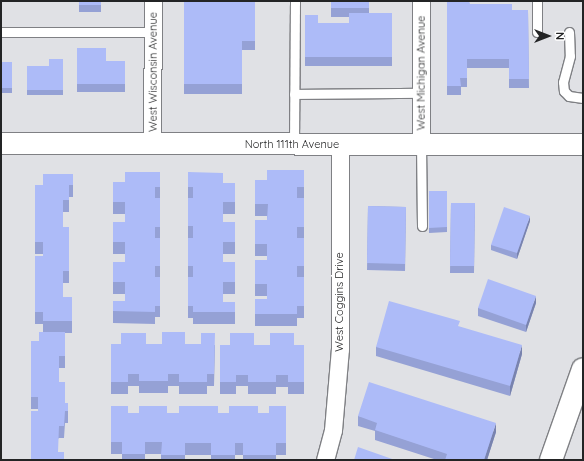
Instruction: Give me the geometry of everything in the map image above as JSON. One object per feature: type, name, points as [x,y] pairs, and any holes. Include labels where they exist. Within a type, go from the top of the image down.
[{"type":"highway","points":[[551,460],[583,369]]},
{"type":"street","name":"West Wisconsin Avenue","points":[[152,142],[153,1]]},
{"type":"street","name":"West Michigan Avenue","points":[[421,144],[422,1]]},
{"type":"street","name":"North 111th Avenue","points":[[1,143],[152,142],[294,144],[583,144]]},
{"type":"street","name":"West Coggins Drive","points":[[325,460],[333,430],[340,349],[340,144]]},
{"type":"lane","points":[[294,144],[295,1]]},
{"type":"lane","points":[[537,1],[537,32]]},
{"type":"lane","points":[[1,32],[153,32]]},
{"type":"lane","points":[[569,32],[570,56],[563,82],[564,91],[568,96],[583,98]]},
{"type":"lane","points":[[294,94],[421,93]]},
{"type":"lane","points":[[421,144],[422,226]]},
{"type":"building","points":[[79,1],[101,1],[101,5],[79,5]]},
{"type":"building","points":[[184,1],[255,1],[255,41],[242,41],[242,84],[184,84]]},
{"type":"building","points":[[331,1],[369,1],[369,8],[331,8]]},
{"type":"building","points":[[447,1],[469,1],[470,4],[512,4],[512,10],[528,10],[529,79],[509,79],[509,59],[467,59],[467,78],[460,78],[461,86],[447,86]]},
{"type":"building","points":[[349,13],[392,13],[392,57],[305,57],[305,15],[318,15],[318,23],[349,23]]},
{"type":"building","points":[[77,48],[106,48],[106,61],[125,61],[125,84],[77,84]]},
{"type":"building","points":[[49,59],[63,59],[63,90],[27,90],[27,66],[49,66]]},
{"type":"building","points":[[1,62],[12,62],[12,88],[1,88]]},
{"type":"building","points":[[267,170],[304,170],[304,187],[297,187],[297,198],[304,198],[304,227],[297,227],[297,238],[304,238],[304,266],[297,266],[297,277],[304,277],[304,306],[297,306],[297,314],[255,314],[255,299],[267,299],[267,284],[255,284],[255,260],[267,260],[267,244],[255,244],[255,220],[267,220],[268,204],[255,204],[255,180],[267,180]]},
{"type":"building","points":[[125,172],[160,172],[160,187],[155,187],[155,198],[160,198],[160,227],[155,227],[155,238],[160,238],[160,266],[155,266],[155,277],[160,277],[160,306],[155,306],[155,312],[113,311],[113,301],[125,301],[125,282],[113,282],[113,262],[125,262],[125,242],[113,242],[113,222],[125,222],[125,202],[113,202],[113,182],[125,182]]},
{"type":"building","points":[[188,172],[223,173],[223,183],[235,183],[235,202],[223,202],[223,222],[235,222],[235,242],[223,242],[223,262],[235,262],[235,282],[223,282],[223,302],[235,302],[235,312],[193,312],[193,306],[188,306],[188,277],[193,277],[193,266],[188,266],[188,238],[193,238],[193,226],[188,226],[188,198],[193,198],[193,187],[188,187]]},
{"type":"building","points":[[43,174],[73,174],[73,185],[69,185],[69,200],[63,200],[63,227],[69,227],[69,271],[63,271],[63,297],[72,297],[72,321],[43,321],[43,312],[35,312],[35,256],[43,256],[43,242],[35,242],[35,185],[43,185]]},
{"type":"building","points":[[429,191],[447,191],[447,227],[429,228]]},
{"type":"building","points":[[451,203],[475,203],[474,266],[450,266]]},
{"type":"building","points":[[368,206],[406,207],[405,264],[367,263]]},
{"type":"building","points":[[504,207],[530,216],[517,253],[491,245]]},
{"type":"building","points":[[488,279],[536,296],[526,325],[478,308]]},
{"type":"building","points":[[389,301],[460,321],[458,326],[522,345],[510,386],[376,347]]},
{"type":"building","points":[[39,332],[65,332],[65,356],[59,356],[59,382],[65,382],[65,403],[68,403],[68,411],[65,411],[64,426],[59,426],[58,452],[64,452],[64,460],[31,460],[31,411],[38,411],[38,397],[31,397],[31,341],[39,341]]},
{"type":"building","points":[[162,332],[185,332],[185,344],[201,344],[201,333],[215,333],[214,374],[207,374],[207,382],[179,382],[179,374],[168,374],[168,381],[139,381],[139,374],[128,374],[128,382],[111,382],[111,344],[121,344],[121,333],[146,333],[146,344],[162,344]]},
{"type":"building","points":[[230,333],[254,333],[254,345],[270,345],[270,333],[294,333],[294,345],[304,345],[304,382],[288,382],[288,375],[276,375],[276,382],[248,382],[248,375],[236,375],[236,382],[220,382],[220,345],[230,345]]},
{"type":"building","points":[[369,382],[496,423],[484,460],[445,460],[447,454],[375,430],[377,423],[358,416]]},
{"type":"building","points":[[111,406],[128,406],[128,413],[139,413],[139,406],[167,406],[167,413],[179,413],[179,406],[218,406],[218,413],[229,413],[229,406],[258,406],[258,413],[269,413],[269,406],[286,406],[286,443],[276,443],[276,455],[243,455],[243,443],[235,443],[235,455],[211,455],[211,443],[185,443],[185,455],[161,455],[162,442],[145,442],[145,454],[122,454],[122,442],[111,442]]},
{"type":"building","points":[[358,447],[395,460],[354,460]]}]
